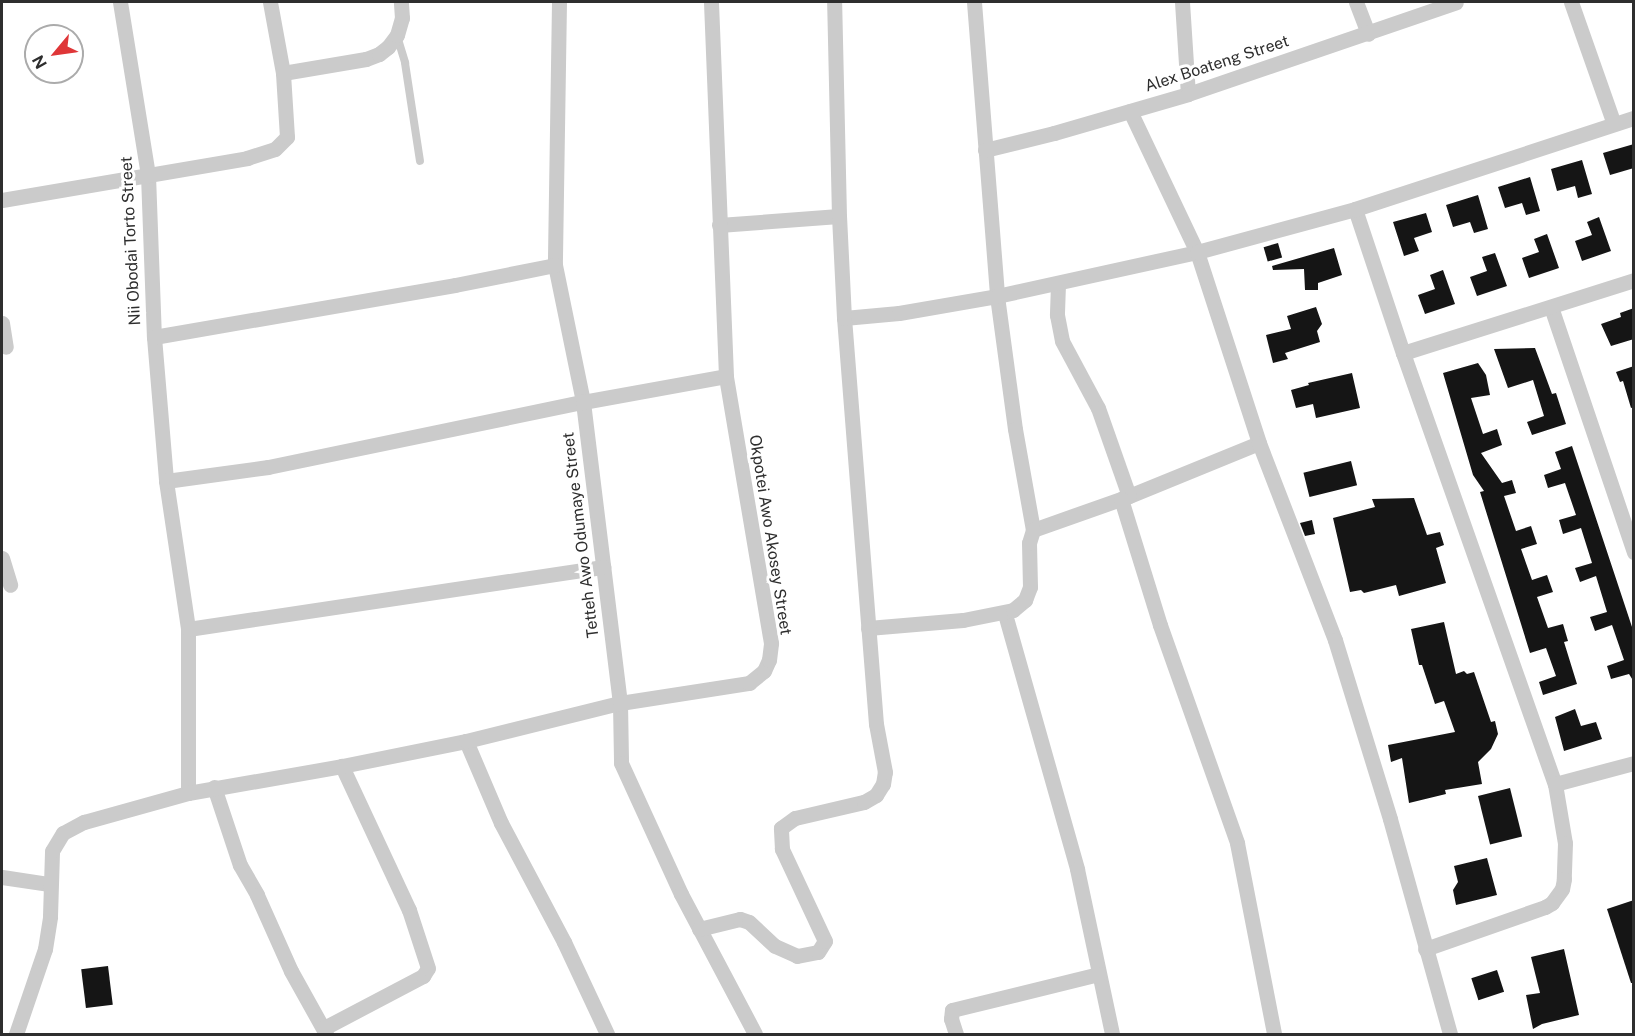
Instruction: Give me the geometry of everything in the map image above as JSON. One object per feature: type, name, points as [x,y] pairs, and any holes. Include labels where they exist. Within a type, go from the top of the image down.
[{"type":"street","name":"Nii Obodai Torto Street","points":[[120,2],[148,175],[154,337],[166,481],[188,629],[188,793]]},
{"type":"street","points":[[2,200],[247,158],[275,149],[287,137],[283,73],[270,2]]},
{"type":"street","points":[[283,73],[366,59],[388,47],[397,35],[402,18],[401,2]]},
{"type":"street","name":"Tetteh Awo Odumaye Street","points":[[559,2],[555,265],[583,402],[620,703],[621,763],[699,929],[755,1035]]},
{"type":"street","name":"Okpotei Awo Akosey Street","points":[[16,1035],[45,949],[50,916],[49,884],[52,851],[63,833],[84,822],[214,787],[342,766],[466,741],[620,703],[749,683],[764,671],[769,660],[771,643],[726,376],[711,2]]},
{"type":"street","points":[[699,929],[740,919],[749,922],[775,946],[797,956],[810,956],[823,948],[825,941],[820,928],[782,849],[780,828],[795,818],[864,802],[876,795],[883,784],[885,772],[876,724],[844,318],[834,2]]},
{"type":"street","points":[[868,628],[1005,614],[1020,606],[1030,586],[1029,543],[1034,530],[1015,429],[997,296],[974,2]]},
{"type":"street","points":[[1182,2],[1188,94]]},
{"type":"street","points":[[1356,2],[1368,34]]},
{"type":"street","name":"Alex Boateng Street","points":[[985,150],[1188,94],[1456,2]]},
{"type":"street","points":[[1570,2],[1614,124]]},
{"type":"street","points":[[1130,111],[1197,252],[1259,443],[1335,640],[1390,819],[1449,1035]]},
{"type":"street","points":[[844,318],[899,313],[997,296],[1197,252],[1355,209],[1634,118]]},
{"type":"street","points":[[1355,209],[1403,353],[1555,784],[1565,843],[1564,879],[1557,897],[1545,907],[1425,949]]},
{"type":"street","points":[[719,225],[839,216]]},
{"type":"street","points":[[154,337],[444,287],[555,265]]},
{"type":"street","points":[[1403,353],[1634,279]]},
{"type":"street","points":[[1058,284],[1057,315],[1062,341],[1098,408],[1160,625],[1237,843],[1274,1035]]},
{"type":"street","points":[[1551,307],[1634,552]]},
{"type":"street","points":[[2,323],[6,347]]},
{"type":"street","points":[[166,481],[268,467],[583,402],[726,376]]},
{"type":"street","points":[[1034,530],[1125,498],[1259,443]]},
{"type":"street","points":[[2,558],[9,585]]},
{"type":"street","points":[[188,629],[603,567]]},
{"type":"street","points":[[1005,614],[1077,869],[1112,1035]]},
{"type":"street","points":[[466,741],[493,805],[564,942],[607,1035]]},
{"type":"street","points":[[1555,784],[1634,763]]},
{"type":"street","points":[[214,787],[240,865],[257,895],[291,971],[325,1031],[423,976],[428,968],[409,910],[342,766]]},
{"type":"street","points":[[2,877],[49,884]]},
{"type":"street","points":[[956,1035],[951,1019],[952,1010],[1099,974]]},
{"type":"lane","points":[[397,35],[405,63],[420,161]]},
{"type":"building","points":[[1634,144],[1634,168],[1610,175],[1603,153]]},
{"type":"building","points":[[1582,160],[1592,194],[1578,198],[1575,186],[1557,191],[1551,169]]},
{"type":"building","points":[[1530,177],[1540,211],[1526,215],[1522,203],[1505,208],[1498,187]]},
{"type":"building","points":[[1478,195],[1488,229],[1474,233],[1470,222],[1453,227],[1446,205]]},
{"type":"building","points":[[1426,213],[1432,232],[1414,238],[1419,251],[1404,256],[1393,222]]},
{"type":"building","points":[[1599,217],[1611,251],[1582,261],[1575,241],[1592,235],[1587,222]]},
{"type":"building","points":[[1547,234],[1559,268],[1529,278],[1522,258],[1539,252],[1534,239]]},
{"type":"building","points":[[1278,243],[1282,257],[1268,262],[1264,247]]},
{"type":"building","points":[[1334,248],[1342,275],[1318,283],[1318,290],[1305,290],[1304,269],[1273,270],[1272,266]]},
{"type":"building","points":[[1495,253],[1507,286],[1477,296],[1470,277],[1487,271],[1482,257]]},
{"type":"building","points":[[1443,270],[1455,304],[1425,314],[1418,295],[1435,289],[1430,275]]},
{"type":"building","points":[[1316,307],[1322,324],[1317,331],[1320,342],[1285,353],[1288,359],[1273,363],[1266,335],[1291,329],[1287,316]]},
{"type":"building","points":[[1634,308],[1634,339],[1611,346],[1601,324],[1621,317],[1620,313]]},
{"type":"building","points":[[1535,348],[1552,394],[1556,393],[1566,424],[1532,435],[1527,422],[1544,416],[1533,380],[1508,388],[1494,349]]},
{"type":"building","points":[[1478,363],[1486,375],[1490,395],[1471,398],[1483,434],[1497,429],[1502,445],[1481,453],[1502,483],[1512,480],[1516,493],[1504,496],[1516,531],[1531,526],[1537,544],[1521,549],[1532,580],[1547,575],[1553,592],[1537,597],[1548,628],[1563,624],[1568,641],[1564,642],[1577,684],[1543,695],[1539,682],[1556,676],[1546,648],[1530,653],[1480,492],[1484,491],[1473,475],[1443,373]]},
{"type":"building","points":[[1634,366],[1634,407],[1631,408],[1623,381],[1620,382],[1616,372]]},
{"type":"building","points":[[1352,373],[1360,408],[1316,418],[1313,404],[1296,408],[1291,390],[1309,385],[1308,383]]},
{"type":"building","points":[[1572,446],[1634,633],[1634,682],[1629,674],[1611,679],[1607,666],[1624,660],[1612,625],[1595,631],[1590,617],[1607,612],[1596,576],[1580,582],[1575,568],[1592,563],[1581,528],[1563,534],[1559,520],[1576,515],[1565,483],[1548,488],[1544,475],[1561,469],[1555,452]]},
{"type":"building","points":[[1351,461],[1357,485],[1310,497],[1303,473]]},
{"type":"building","points":[[1414,498],[1427,535],[1440,532],[1444,545],[1436,548],[1446,583],[1399,596],[1396,585],[1364,593],[1361,590],[1350,592],[1333,518],[1375,507],[1372,499]]},
{"type":"building","points":[[1312,520],[1315,534],[1305,536],[1300,523]]},
{"type":"building","points":[[1444,622],[1456,674],[1464,671],[1467,674],[1474,672],[1491,722],[1495,721],[1498,734],[1491,749],[1478,762],[1482,784],[1445,790],[1446,794],[1409,803],[1402,758],[1391,762],[1388,745],[1455,732],[1444,701],[1435,704],[1422,665],[1419,665],[1411,629]]},
{"type":"building","points":[[1575,709],[1581,726],[1596,722],[1602,739],[1564,751],[1555,717]]},
{"type":"building","points":[[1510,788],[1522,837],[1490,844],[1478,796]]},
{"type":"building","points":[[1487,858],[1497,895],[1456,905],[1453,890],[1458,882],[1454,866]]},
{"type":"building","points":[[1634,900],[1634,983],[1631,983],[1607,909]]},
{"type":"building","points":[[1564,949],[1579,1015],[1542,1024],[1533,1029],[1526,995],[1540,993],[1531,957]]},
{"type":"building","points":[[108,966],[113,1005],[86,1008],[81,969]]},
{"type":"building","points":[[1497,970],[1504,992],[1478,1000],[1471,978]]}]
